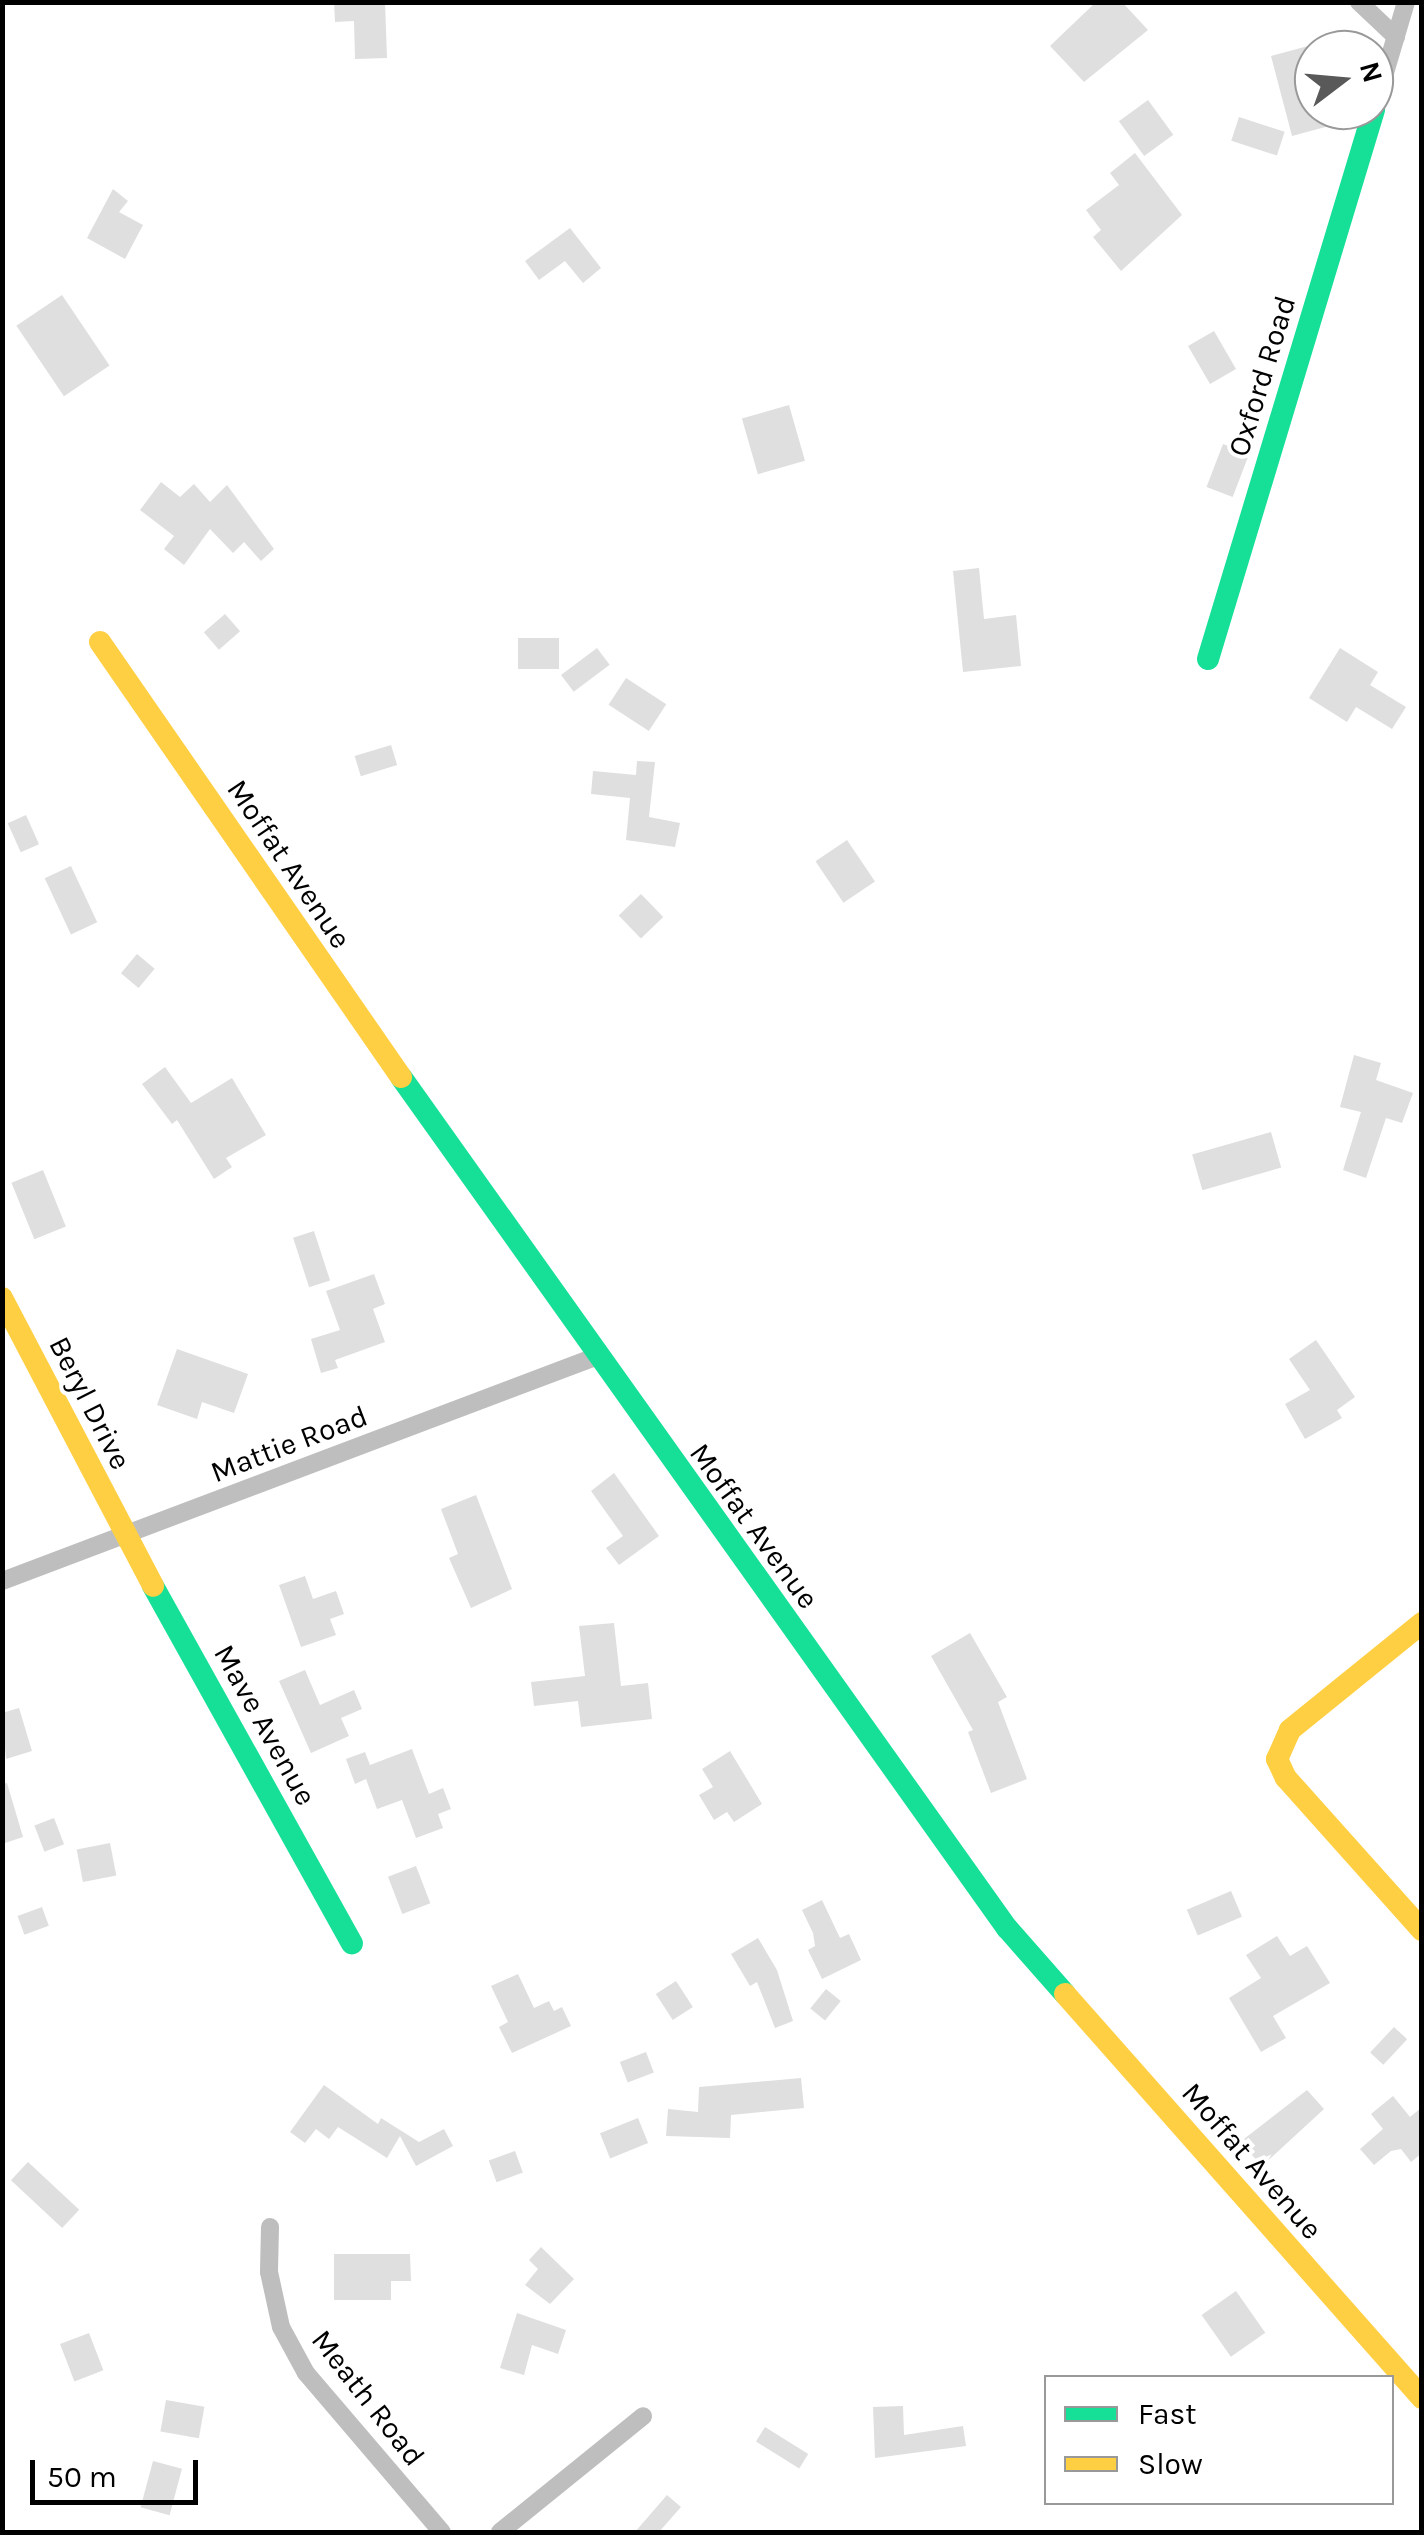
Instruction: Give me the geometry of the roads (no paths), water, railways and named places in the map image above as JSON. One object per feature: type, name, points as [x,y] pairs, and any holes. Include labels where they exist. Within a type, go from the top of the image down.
[{"type":"street","points":[[1359,2],[1396,37]]},
{"type":"street","name":"Oxford Road","points":[[1394,44],[1406,2]]},
{"type":"street","name":"Oxford Road","points":[[1208,659],[1368,130]]},
{"type":"street","name":"Moffat Avenue","points":[[100,642],[595,1357],[1007,1928],[1422,2398]]},
{"type":"street","name":"Beryl Drive","points":[[2,1298],[125,1536]]},
{"type":"street","name":"Mattie Road","points":[[2,1581],[595,1357]]},
{"type":"street","name":"Mave Avenue","points":[[125,1536],[352,1943]]},
{"type":"street","points":[[1422,1623],[1281,1739],[1277,1758],[1286,1778],[1422,1930]]},
{"type":"street","name":"Meath Road","points":[[270,2227],[269,2272],[281,2327],[306,2373],[442,2532]]},
{"type":"street","points":[[500,2532],[643,2416]]}]
